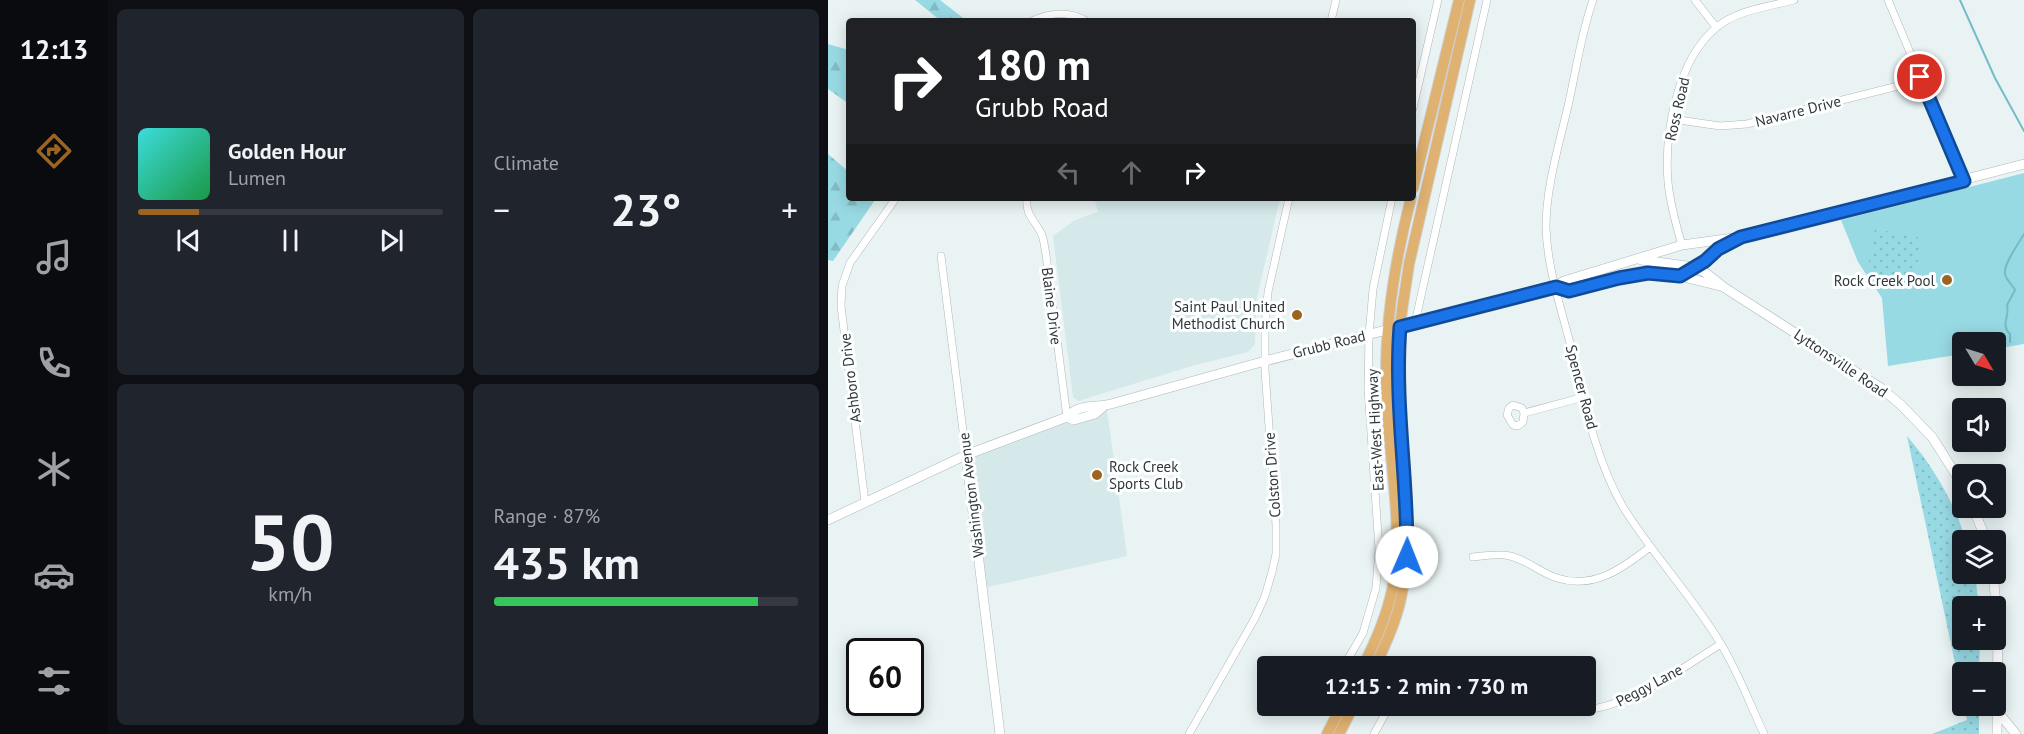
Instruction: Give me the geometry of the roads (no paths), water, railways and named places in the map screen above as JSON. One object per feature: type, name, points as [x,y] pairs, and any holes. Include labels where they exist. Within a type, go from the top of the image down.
[{"type":"main road","points":[[1416,176],[1459,0]]},
{"type":"main road","name":"East-West Highway","points":[[1373,656],[1392,631],[1402,597],[1407,557],[1399,374],[1400,327],[1409,264],[1470,0]]},
{"type":"main road","name":"East-West Highway","points":[[1371,656],[1389,604],[1396,563],[1386,395],[1387,329],[1391,285],[1410,201]]},
{"type":"main road","points":[[1327,734],[1336,716]]},
{"type":"main road","points":[[1339,734],[1348,716]]},
{"type":"street","points":[[1332,18],[1336,0]]},
{"type":"street","points":[[1416,95],[1438,0]]},
{"type":"street","points":[[1415,323],[1487,0]]},
{"type":"street","name":"Spencer Road","points":[[1593,0],[1554,167],[1547,210],[1548,249],[1556,287],[1584,397],[1611,482],[1623,506],[1650,547],[1691,599],[1721,644],[1737,673],[1764,734]]},
{"type":"street","points":[[1695,0],[1716,27]]},
{"type":"street","name":"Ross Road","points":[[1682,245],[1668,180],[1668,152],[1672,119],[1688,65],[1704,39],[1716,27],[1738,15],[1794,0]]},
{"type":"street","points":[[1888,0],[1964,181]]},
{"type":"street","points":[[1039,18],[1062,13],[1077,18]]},
{"type":"street","name":"Navarre Drive","points":[[1672,119],[1719,126],[1747,124],[1898,86],[1920,77]]},
{"type":"street","name":"Grubb Road","points":[[828,520],[966,455],[1067,417],[1074,420],[1095,414],[1104,406],[1265,361],[1556,287],[1564,281],[1682,245],[1741,237],[2024,164]]},
{"type":"street","name":"Ashboro Drive","points":[[865,502],[841,306],[842,286],[850,263],[894,201]]},
{"type":"street","name":"Blaine Drive","points":[[1027,201],[1026,206],[1032,221],[1041,234],[1046,255],[1067,417]]},
{"type":"street","name":"Colston Drive","points":[[1189,734],[1255,618],[1265,596],[1276,554],[1265,327],[1268,292],[1288,201]]},
{"type":"street","name":"East-West Highway","points":[[1350,656],[1363,633],[1376,588],[1379,549],[1368,389],[1369,335],[1373,289],[1391,201]]},
{"type":"street","name":"Grubb Road","points":[[1556,287],[1569,291],[1648,273],[1680,276],[1705,261],[1718,249],[1741,237]]},
{"type":"street","name":"Washington Avenue","points":[[941,256],[1000,734]]},
{"type":"street","name":"Lyttonsville Road","points":[[1636,260],[1694,267],[1706,273],[1725,288],[1881,388],[1932,437],[1952,468]]},
{"type":"street","name":"Lyttonsville Road","points":[[1680,276],[1725,288]]},
{"type":"street","points":[[1524,413],[1584,397]]},
{"type":"street","points":[[1473,557],[1497,554],[1512,556],[1556,578],[1572,581],[1590,580],[1619,570],[1650,547]]},
{"type":"street","points":[[1994,584],[1998,626],[1998,662]]},
{"type":"street","name":"Peggy Lane","points":[[1596,708],[1611,706],[1643,691],[1721,644]]},
{"type":"street","points":[[1353,651],[1359,656]]},
{"type":"street","points":[[1374,734],[1384,716]]},
{"type":"street","points":[[1997,716],[1997,734]]},
{"type":"street","points":[[2001,716],[2016,734]]},
{"type":"waterway","points":[[1960,0],[1995,78],[2024,131]]},
{"type":"waterway","points":[[2010,342],[2010,334],[2005,324],[2007,305],[2015,290],[2005,270],[2024,234]]},
{"type":"place","name":"Rock Creek Pool","points":[[1947,280]]},
{"type":"place","name":"Saint Paul United Methodist Church","points":[[1297,315]]},
{"type":"place","name":"Rock Creek Sports Club","points":[[1097,475]]}]
